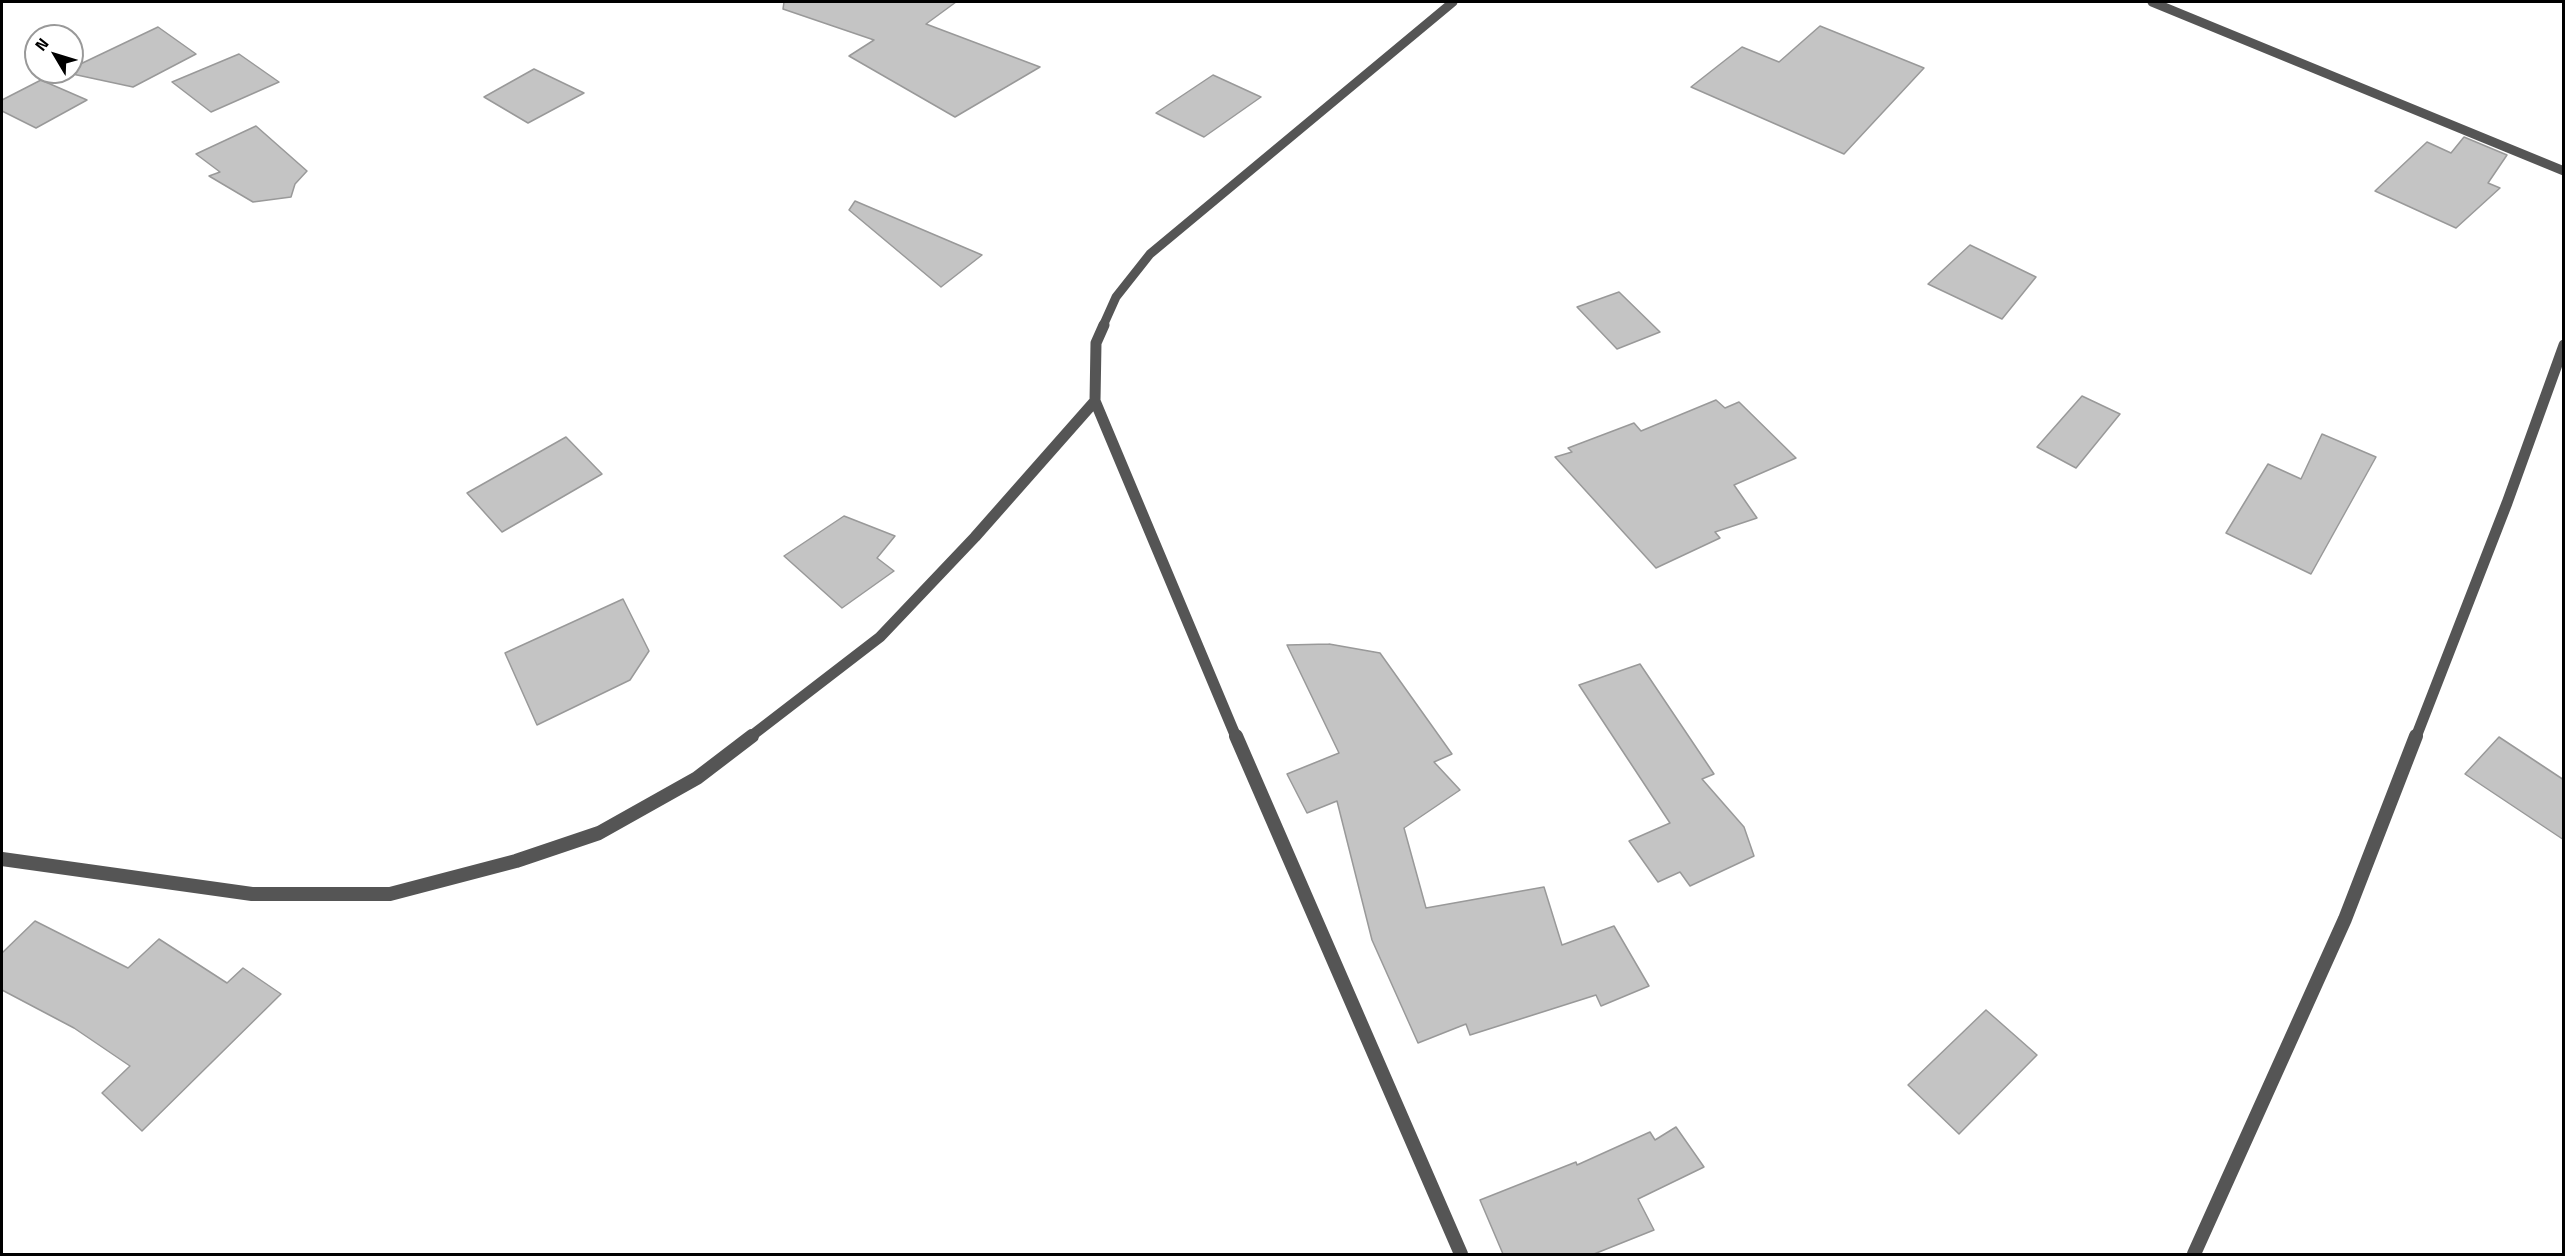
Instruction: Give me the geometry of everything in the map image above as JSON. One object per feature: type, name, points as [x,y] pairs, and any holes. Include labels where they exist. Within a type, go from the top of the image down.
[{"type":"street","points":[[1453,2],[1150,254],[1116,297],[1096,343],[1095,401],[1266,808],[1461,1254]]},
{"type":"street","points":[[2152,2],[2564,171]]},
{"type":"street","points":[[2194,1254],[2345,919],[2507,503],[2564,345]]},
{"type":"street","points":[[2,859],[252,894],[390,894],[516,861],[598,833],[697,778],[880,637],[975,537],[1095,401]]},
{"type":"building","points":[[784,2],[956,2],[926,24],[1040,67],[955,117],[849,56],[874,40],[783,9]]},
{"type":"building","points":[[1820,26],[1924,68],[1844,154],[1691,87],[1742,47],[1779,62]]},
{"type":"building","points":[[158,27],[196,54],[133,87],[84,76],[84,62]]},
{"type":"building","points":[[239,54],[279,82],[211,112],[172,82]]},
{"type":"building","points":[[534,69],[584,93],[528,123],[484,97]]},
{"type":"building","points":[[1213,75],[1261,97],[1204,137],[1156,113]]},
{"type":"building","points":[[33,84],[50,84],[87,100],[36,128],[2,111],[2,100]]},
{"type":"building","points":[[256,126],[307,171],[295,184],[291,197],[253,202],[209,176],[220,172],[196,154]]},
{"type":"building","points":[[2464,137],[2507,155],[2488,183],[2500,188],[2456,228],[2375,191],[2427,142],[2451,153]]},
{"type":"building","points":[[855,201],[982,255],[941,287],[849,210]]},
{"type":"building","points":[[1970,245],[2036,277],[2002,319],[1928,284]]},
{"type":"building","points":[[1619,292],[1660,332],[1617,349],[1577,307]]},
{"type":"building","points":[[2082,396],[2120,414],[2076,468],[2037,447]]},
{"type":"building","points":[[1716,400],[1725,408],[1739,402],[1796,458],[1734,485],[1757,518],[1715,532],[1720,538],[1656,568],[1555,457],[1572,452],[1568,448],[1634,423],[1641,431]]},
{"type":"building","points":[[2322,434],[2376,457],[2311,574],[2226,533],[2268,464],[2301,479]]},
{"type":"building","points":[[566,437],[602,474],[502,532],[467,493]]},
{"type":"building","points":[[844,516],[895,536],[877,558],[894,571],[842,608],[784,556]]},
{"type":"building","points":[[623,599],[649,651],[630,680],[537,725],[505,653]]},
{"type":"building","points":[[1329,644],[1380,653],[1452,754],[1434,762],[1460,790],[1404,828],[1426,908],[1544,887],[1562,945],[1614,926],[1649,986],[1601,1006],[1596,995],[1470,1035],[1466,1024],[1418,1043],[1372,940],[1337,801],[1307,813],[1287,774],[1339,753],[1287,645]]},
{"type":"building","points":[[1640,664],[1714,774],[1702,779],[1744,827],[1754,856],[1690,886],[1680,872],[1658,882],[1629,841],[1670,823],[1579,685]]},
{"type":"building","points":[[2499,737],[2564,780],[2564,840],[2465,774]]},
{"type":"building","points":[[35,921],[128,968],[159,939],[227,983],[243,968],[281,994],[142,1131],[102,1093],[130,1066],[74,1028],[2,990],[2,953]]},
{"type":"building","points":[[1986,1010],[2037,1055],[1959,1134],[1908,1085]]},
{"type":"building","points":[[1676,1127],[1704,1167],[1638,1199],[1654,1230],[1594,1254],[1503,1254],[1480,1200],[1576,1162],[1577,1165],[1650,1132],[1655,1140]]}]
